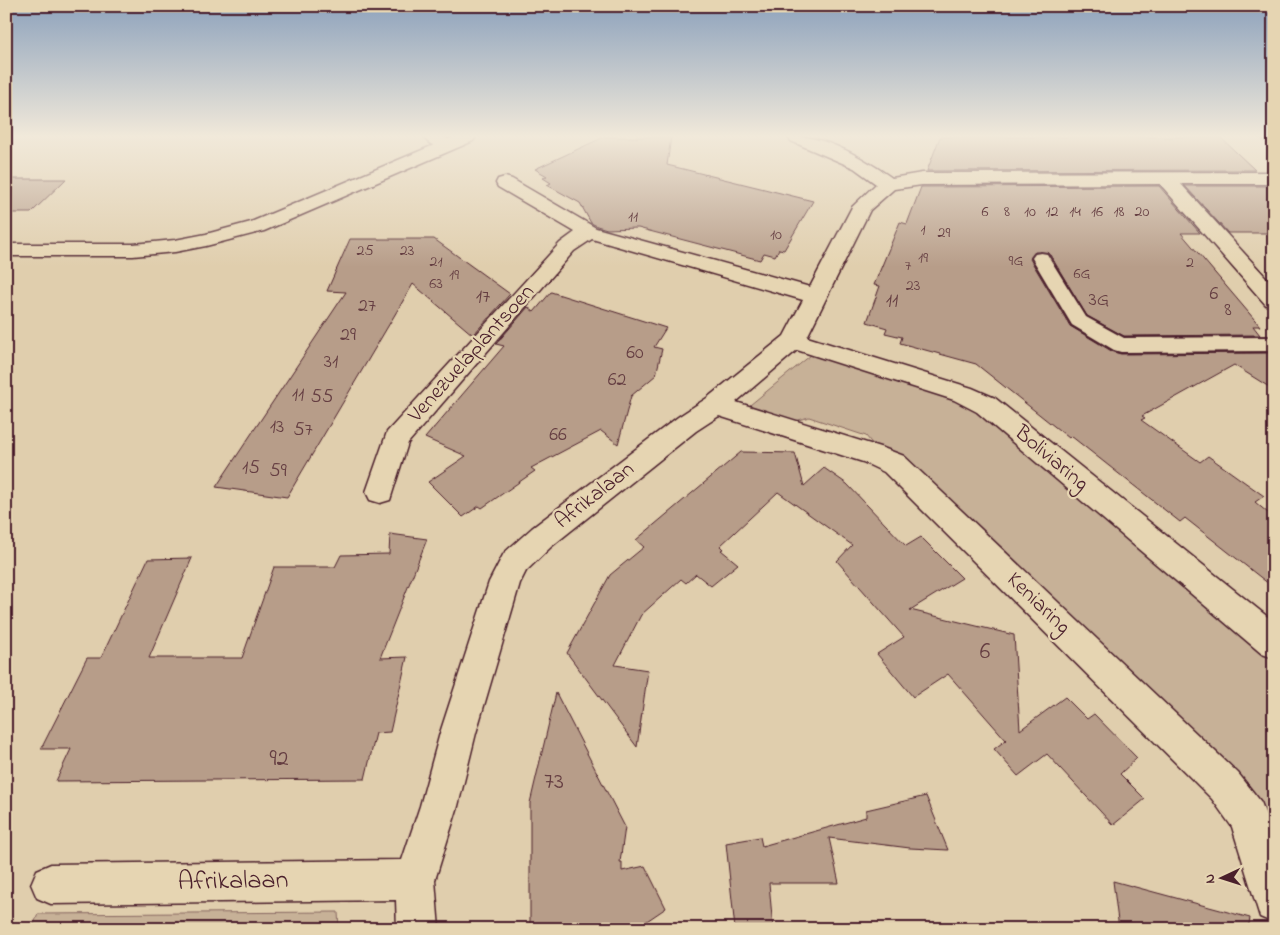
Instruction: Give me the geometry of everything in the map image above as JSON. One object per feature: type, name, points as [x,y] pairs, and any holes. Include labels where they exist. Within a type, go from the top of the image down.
[{"type":"street","points":[[6,250],[141,249],[175,246],[257,227],[355,181]]},
{"type":"street","points":[[883,181],[888,184],[911,181]]},
{"type":"street","points":[[1167,181],[1274,300]]},
{"type":"street","points":[[505,183],[589,232],[815,296]]},
{"type":"street","name":"Afrikalaan","points":[[418,929],[415,880],[439,806],[458,733],[502,591],[515,562],[542,537],[688,424],[716,405],[792,341],[862,206],[888,184]]},
{"type":"street","name":"Venezuelaplantsoen","points":[[380,492],[396,439],[568,247],[589,232]]},
{"type":"street","name":"Boliviaring","points":[[792,341],[963,394],[986,405],[1274,643]]},
{"type":"street","name":"Keniaring","points":[[716,405],[873,455],[894,464],[1225,786],[1247,816],[1264,864],[1274,903]]},
{"type":"street","name":"Afrikalaan","points":[[51,884],[415,880]]},
{"type":"lane","points":[[1042,258],[1079,321],[1121,345],[1274,344]]},
{"type":"shaded area","points":[[811,355],[973,404],[1274,655],[1274,836],[1269,824],[874,446],[866,436],[809,417],[795,421],[750,405]]},
{"type":"shaded area","points":[[338,912],[339,929],[32,929],[38,914]]},
{"type":"building","points":[[6,181],[64,181],[31,213],[6,213]]},
{"type":"building","points":[[547,181],[730,181],[813,201],[784,250],[779,249],[775,256],[764,253],[760,260],[638,228],[607,229],[597,226],[591,223],[580,203],[547,185],[551,183]]},
{"type":"building","points":[[1159,186],[1200,233],[1181,233],[1260,326],[1253,326],[1260,335],[1124,336],[1087,316],[1049,253],[1035,252],[1030,259],[1070,326],[1113,352],[1121,354],[1274,353],[1274,390],[1234,365],[1142,416],[1145,418],[1141,420],[1200,462],[1208,456],[1264,496],[1255,502],[1274,518],[1274,588],[1185,518],[1180,522],[1071,436],[1069,438],[976,364],[900,343],[902,337],[885,333],[887,328],[867,322],[880,286],[874,285],[900,222],[907,224],[921,187]]},
{"type":"building","points":[[1185,186],[1271,186],[1274,189],[1274,233],[1228,233]]},
{"type":"building","points":[[350,239],[434,239],[510,294],[473,335],[413,284],[287,497],[216,487],[346,292],[327,291]]},
{"type":"building","points":[[551,292],[666,328],[654,347],[662,349],[656,375],[631,396],[618,444],[601,431],[531,468],[535,471],[482,508],[479,506],[463,517],[428,482],[466,456],[425,438],[504,346],[496,344],[528,307],[534,312]]},
{"type":"building","points":[[741,452],[795,453],[804,486],[824,468],[847,484],[906,546],[921,537],[962,578],[910,610],[1014,635],[1020,730],[1065,697],[1087,719],[1094,714],[1137,758],[1120,774],[1145,799],[1113,825],[1047,754],[1018,776],[994,749],[1006,740],[948,674],[913,697],[877,654],[904,637],[837,561],[852,545],[778,492],[720,546],[723,549],[721,550],[738,564],[711,586],[696,574],[686,583],[681,579],[641,615],[615,665],[648,670],[637,747],[567,653],[610,575],[644,547],[636,540]]},
{"type":"building","points":[[390,534],[427,539],[380,658],[407,657],[390,732],[376,733],[365,779],[56,781],[71,749],[41,749],[87,658],[101,658],[148,559],[192,558],[149,658],[242,658],[274,567],[335,567],[341,555],[389,554]]},
{"type":"building","points":[[556,693],[625,827],[620,862],[622,862],[622,871],[645,866],[666,908],[635,929],[554,929],[554,923],[530,925],[530,803]]},
{"type":"building","points":[[926,796],[948,850],[910,848],[829,838],[839,883],[769,883],[773,929],[735,929],[726,843],[760,837],[762,846],[866,817],[866,810]]},
{"type":"building","points":[[1113,881],[1250,918],[1248,929],[1119,929]]}]
